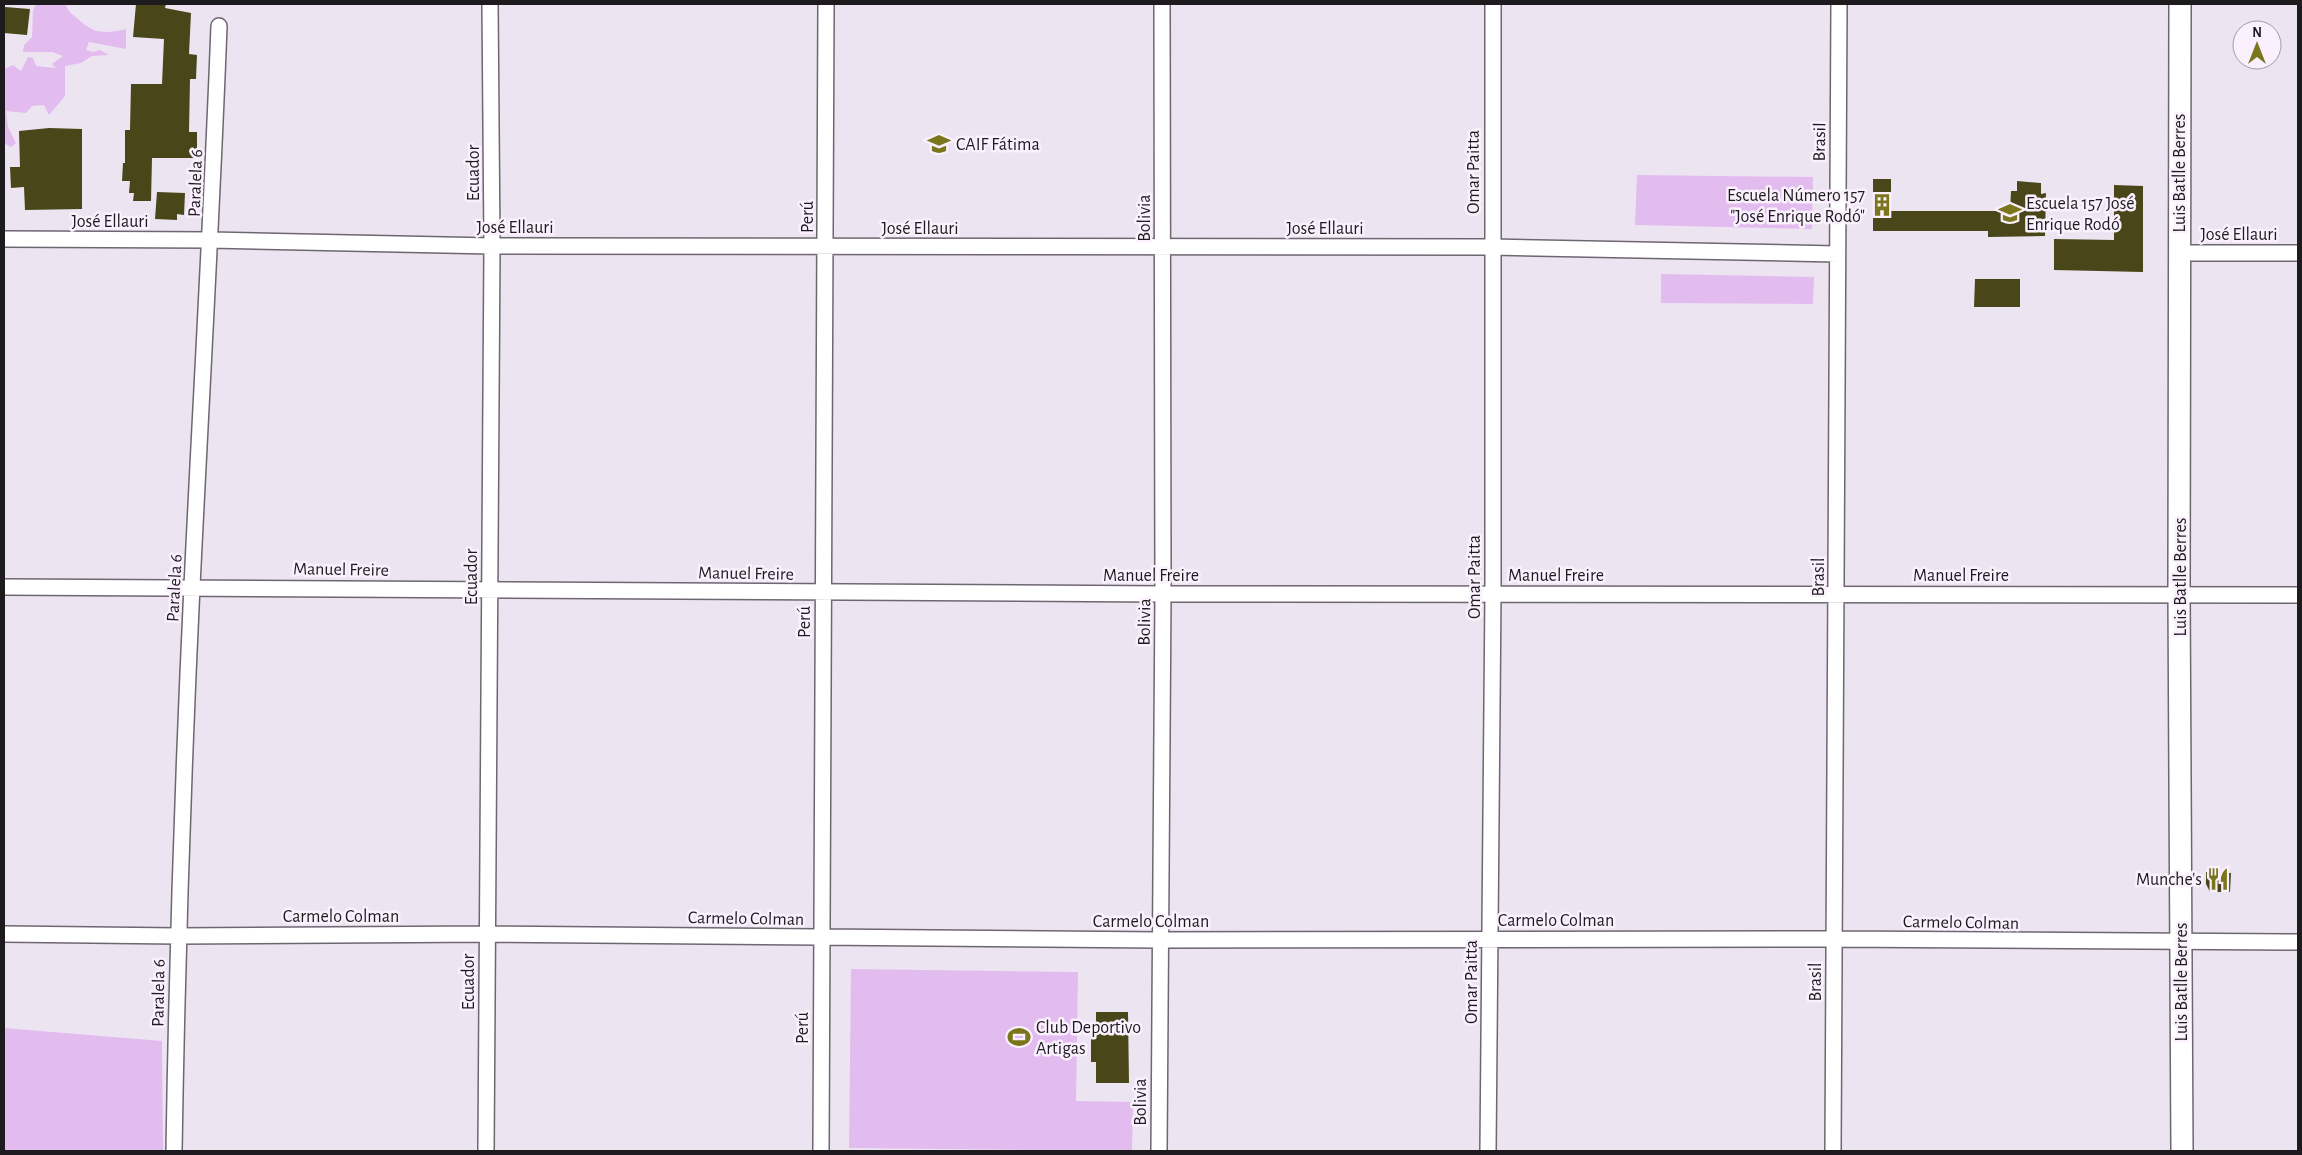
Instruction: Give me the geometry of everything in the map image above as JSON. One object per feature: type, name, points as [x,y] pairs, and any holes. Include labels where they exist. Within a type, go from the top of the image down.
[{"type":"street","name":"Ecuador","points":[[486,1151],[492,246],[490,4]]},
{"type":"street","name":"Perú","points":[[821,1151],[826,4]]},
{"type":"street","name":"Bolivia","points":[[1159,1151],[1159,940],[1163,594],[1162,4]]},
{"type":"street","name":"Omar Paitta","points":[[1488,1151],[1492,593],[1493,4]]},
{"type":"street","name":"Brasil","points":[[1833,1151],[1836,254],[1839,4]]},
{"type":"street","name":"Luis Batlle Berres","points":[[2180,4],[2179,594],[2182,1151]]},
{"type":"street","name":"Paralela 6","points":[[174,1151],[178,936],[192,587],[211,240],[219,26]]},
{"type":"street","name":"José Ellauri","points":[[4,239],[211,240],[492,246],[1492,247],[1836,254]]},
{"type":"street","name":"José Ellauri","points":[[2179,253],[2298,253]]},
{"type":"street","name":"Manuel Freire","points":[[4,587],[1163,594],[2298,595]]},
{"type":"street","name":"Carmelo Colman","points":[[4,934],[178,936],[487,934],[1159,940],[1834,939],[2181,943],[2298,942]]},
{"type":"shaded area","points":[[36,4],[65,4],[74,16],[89,28],[95,30],[112,32],[126,29],[126,49],[89,42],[86,50],[93,52],[100,50],[109,55],[92,56],[81,63],[65,66],[65,96],[49,115],[44,105],[32,106],[26,113],[6,111],[8,127],[16,143],[11,147],[4,143],[4,69],[13,65],[21,71],[28,57],[33,58],[36,66],[56,68],[52,64],[63,56],[52,52],[23,52],[24,45],[32,37],[33,11]]},
{"type":"shaded area","points":[[1637,175],[1813,177],[1812,229],[1635,225]]},
{"type":"shaded area","points":[[1661,274],[1814,277],[1813,304],[1661,303]]},
{"type":"shaded area","points":[[851,969],[1078,972],[1076,1101],[1133,1102],[1132,1151],[849,1148]]},
{"type":"shaded area","points":[[4,1028],[162,1041],[163,1151],[4,1151]]},
{"type":"building","points":[[136,4],[166,4],[165,8],[191,13],[189,54],[197,55],[196,79],[190,79],[189,132],[197,132],[197,158],[152,158],[151,201],[133,201],[134,193],[129,193],[130,181],[122,181],[123,163],[125,163],[125,130],[130,130],[131,84],[162,84],[164,39],[133,37]]},
{"type":"building","points":[[5,7],[30,9],[27,35],[4,33]]},
{"type":"building","points":[[49,128],[82,129],[82,209],[25,210],[24,187],[11,188],[10,167],[20,167],[19,131]]},
{"type":"building","points":[[1873,179],[1891,179],[1891,211],[2010,211],[2011,191],[2017,191],[2017,181],[2041,183],[2041,194],[2046,193],[2045,236],[1988,237],[1988,231],[1873,231]]},
{"type":"building","points":[[2114,185],[2143,186],[2143,272],[2054,270],[2054,239],[2114,240]]},
{"type":"building","points":[[157,192],[185,193],[184,215],[177,214],[177,220],[155,219]]},
{"type":"building","points":[[1975,279],[2020,279],[2020,307],[1974,307]]},
{"type":"building","name":"Munche's","points":[[2206,872],[2231,873],[2230,892],[2210,892],[2206,884]]},
{"type":"building","points":[[1096,1012],[1128,1012],[1129,1083],[1096,1083],[1096,1062],[1091,1062],[1091,1030],[1096,1030]]},
{"type":"place","name":"CAIF Fátima","points":[[939,144]]},
{"type":"place","name":"Escuela Número 157 \"José Enrique Rodó\"","points":[[1882,205]]},
{"type":"place","name":"Escuela 157 José Enrique Rodó","points":[[2010,213]]},
{"type":"place","name":"Munche's","points":[[2218,879]]},
{"type":"place","name":"Club Deportivo Artigas","points":[[1019,1037]]}]
